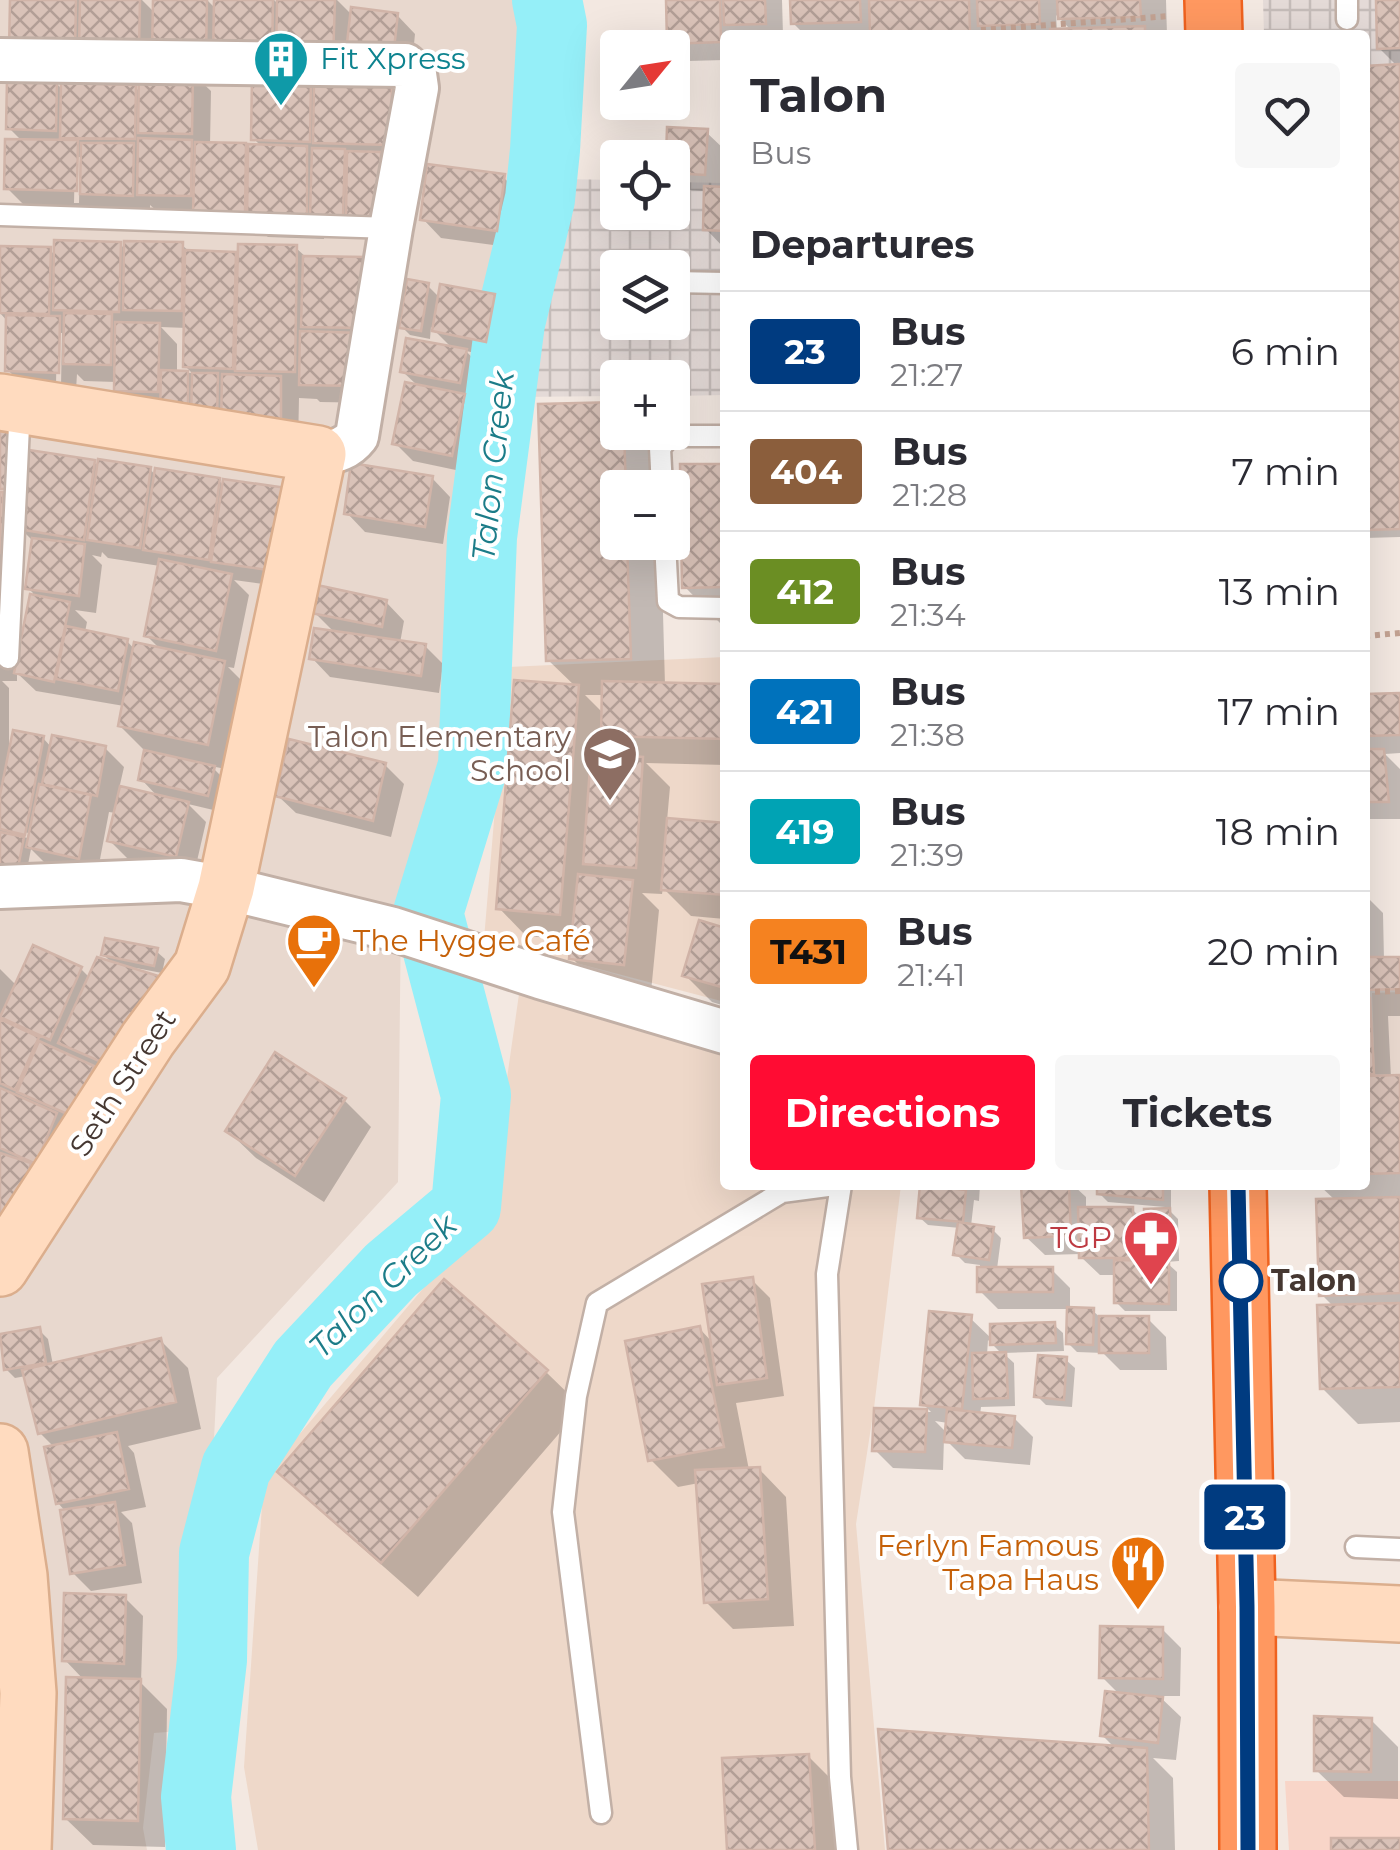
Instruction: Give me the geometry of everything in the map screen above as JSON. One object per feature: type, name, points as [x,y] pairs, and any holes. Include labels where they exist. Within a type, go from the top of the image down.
[{"type":"highway","points":[[1238,1190],[1248,1850]]},
{"type":"street","points":[[0,60],[405,65],[415,74],[416,88],[357,436],[350,446],[318,454],[10,403]]},
{"type":"street","name":"Seth Street","points":[[0,1268],[148,1040],[202,966],[226,888],[318,454]]},
{"type":"street","points":[[0,887],[181,880],[226,888],[393,930],[720,1031]]},
{"type":"street","points":[[0,1452],[10,1572],[28,1693],[16,1820]]},
{"type":"street","points":[[1247,1607],[1400,1614]]},
{"type":"lane","points":[[0,215],[391,228]]},
{"type":"lane","points":[[690,282],[720,283]]},
{"type":"lane","points":[[8,658],[10,403]]},
{"type":"lane","points":[[661,470],[660,448],[670,436],[720,436]]},
{"type":"lane","points":[[666,560],[668,601],[679,607],[720,608]]},
{"type":"lane","points":[[601,1814],[563,1512],[576,1396],[597,1303],[782,1192],[798,1190]]},
{"type":"lane","points":[[837,1190],[827,1274],[840,1777],[847,1850]]},
{"type":"lane","points":[[1356,1547],[1400,1548]]},
{"type":"path","points":[[982,30],[1213,16]]},
{"type":"path","points":[[1370,636],[1400,633]]},
{"type":"path","points":[[1370,992],[1400,991]]},
{"type":"shaded area","points":[[0,0],[537,0],[477,619],[401,909],[398,1182],[217,1378],[203,1662],[194,1730],[154,1733],[143,1828],[147,1850],[0,1850]]},
{"type":"shaded area","points":[[1263,0],[1400,0],[1400,77],[1370,78],[1370,30],[1264,30]]},
{"type":"shaded area","points":[[561,179],[600,180],[600,230],[690,230],[690,182],[720,183],[720,395],[690,396],[690,360],[600,360],[600,396],[516,397]]},
{"type":"shaded area","name":"Talon Elementary School","points":[[720,657],[720,1001],[484,939],[507,667]]},
{"type":"shaded area","points":[[1400,992],[1400,1074],[1375,1074],[1372,993]]},
{"type":"shaded area","points":[[519,994],[720,1054],[720,1190],[900,1190],[856,1524],[885,1850],[258,1850],[244,1767],[264,1476],[488,1212]]},
{"type":"shaded area","points":[[1285,1781],[1400,1781],[1400,1850],[1289,1850]]},
{"type":"building","points":[[10,0],[76,0],[75,53],[9,51]]},
{"type":"building","points":[[80,0],[140,0],[139,50],[79,49]]},
{"type":"building","points":[[153,0],[207,0],[206,56],[152,54]]},
{"type":"building","points":[[214,0],[273,0],[272,60],[213,59]]},
{"type":"building","points":[[277,0],[335,0],[333,60],[276,59]]},
{"type":"building","points":[[666,0],[720,0],[720,42],[690,43],[690,30],[667,30]]},
{"type":"building","points":[[723,0],[765,0],[766,24],[724,25]]},
{"type":"building","points":[[790,0],[860,0],[861,22],[791,24]]},
{"type":"building","points":[[869,0],[969,0],[970,30],[870,30]]},
{"type":"building","points":[[977,0],[1039,0],[1040,24],[978,26]]},
{"type":"building","points":[[1057,0],[1140,0],[1141,17],[1058,19]]},
{"type":"building","points":[[1376,0],[1400,0],[1400,48],[1377,49]]},
{"type":"building","points":[[351,7],[398,13],[393,58],[346,52]]},
{"type":"building","points":[[1145,26],[1145,30],[1050,29]]},
{"type":"building","points":[[1400,64],[1400,529],[1370,530],[1370,66]]},
{"type":"building","points":[[139,69],[193,71],[192,134],[138,133]]},
{"type":"building","name":"Fit Xpress","points":[[252,75],[311,76],[310,142],[251,140]]},
{"type":"building","points":[[7,79],[57,80],[56,131],[6,129]]},
{"type":"building","points":[[314,82],[392,83],[391,145],[313,143]]},
{"type":"building","points":[[61,83],[136,85],[135,139],[60,138]]},
{"type":"building","points":[[667,127],[708,129],[705,175],[690,174],[690,140],[667,140]]},
{"type":"building","points":[[138,138],[192,140],[191,196],[137,195]]},
{"type":"building","points":[[5,139],[78,140],[77,191],[4,189]]},
{"type":"building","points":[[195,142],[246,143],[245,214],[193,213]]},
{"type":"building","points":[[81,143],[134,143],[133,196],[80,194]]},
{"type":"building","points":[[248,144],[307,146],[307,222],[247,220]]},
{"type":"building","points":[[312,148],[345,149],[343,217],[310,216]]},
{"type":"building","points":[[347,151],[381,152],[380,219],[346,218]]},
{"type":"building","points":[[427,164],[505,174],[497,231],[420,220]]},
{"type":"building","points":[[704,186],[720,187],[720,231],[703,230]]},
{"type":"building","points":[[54,240],[121,242],[119,312],[53,310]]},
{"type":"building","points":[[124,241],[183,242],[182,311],[123,310]]},
{"type":"building","points":[[238,244],[297,245],[295,372],[235,371]]},
{"type":"building","points":[[0,246],[51,247],[49,314],[0,313]]},
{"type":"building","points":[[185,250],[236,252],[233,369],[183,367]]},
{"type":"building","points":[[303,256],[366,257],[364,328],[301,327]]},
{"type":"building","points":[[407,279],[429,283],[421,331],[399,328]]},
{"type":"building","points":[[440,284],[495,294],[486,342],[432,331]]},
{"type":"building","points":[[64,313],[112,314],[111,365],[63,364]]},
{"type":"building","points":[[6,315],[60,316],[59,373],[5,371]]},
{"type":"building","points":[[115,322],[160,323],[158,392],[114,391]]},
{"type":"building","points":[[300,331],[360,333],[358,386],[299,385]]},
{"type":"building","points":[[406,338],[467,349],[460,383],[400,372]]},
{"type":"building","points":[[161,370],[188,371],[188,416],[160,415]]},
{"type":"building","points":[[192,373],[218,373],[217,422],[191,422]]},
{"type":"building","points":[[222,374],[281,376],[281,429],[221,427]]},
{"type":"building","points":[[405,382],[465,394],[452,456],[392,444]]},
{"type":"building","points":[[600,402],[600,450],[625,450],[625,470],[600,470],[600,560],[628,560],[631,659],[546,661],[538,404]]},
{"type":"building","points":[[0,431],[9,432],[8,489],[0,489]]},
{"type":"building","points":[[29,450],[95,460],[84,540],[18,529]]},
{"type":"building","points":[[98,459],[151,467],[140,548],[87,540]]},
{"type":"building","points":[[351,463],[433,476],[425,527],[344,514]]},
{"type":"building","points":[[680,464],[720,464],[720,587],[682,588],[682,560],[690,560],[690,470],[680,470]]},
{"type":"building","points":[[155,468],[220,478],[209,560],[143,550]]},
{"type":"building","points":[[223,479],[294,489],[282,572],[211,562]]},
{"type":"building","points":[[3,492],[3,553],[0,553]]},
{"type":"building","points":[[32,538],[85,544],[79,596],[25,589]]},
{"type":"building","points":[[159,559],[232,574],[216,651],[144,636]]},
{"type":"building","points":[[317,585],[387,600],[382,627],[311,613]]},
{"type":"building","points":[[30,594],[70,602],[54,682],[14,673]]},
{"type":"building","points":[[66,626],[128,639],[118,691],[56,679]]},
{"type":"building","points":[[314,628],[426,644],[421,676],[309,659]]},
{"type":"building","points":[[134,642],[225,661],[208,745],[118,726]]},
{"type":"building","points":[[514,680],[579,685],[560,915],[496,909]]},
{"type":"building","points":[[602,681],[720,684],[720,739],[601,736]]},
{"type":"building","points":[[1400,693],[1400,735],[1370,736],[1370,694]]},
{"type":"building","points":[[13,730],[44,736],[25,835],[0,829],[0,795]]},
{"type":"building","points":[[52,735],[106,746],[97,796],[42,784]]},
{"type":"building","points":[[289,739],[386,763],[373,821],[275,796]]},
{"type":"building","points":[[1370,749],[1384,749],[1389,802],[1370,802]]},
{"type":"building","points":[[144,750],[215,766],[208,796],[138,780]]},
{"type":"building","points":[[591,753],[643,757],[636,868],[583,864]]},
{"type":"building","points":[[39,784],[91,795],[79,859],[26,847]]},
{"type":"building","points":[[120,786],[189,802],[176,857],[107,841]]},
{"type":"building","points":[[667,818],[720,823],[720,895],[661,890]]},
{"type":"building","points":[[0,832],[24,837],[16,878],[0,875]]},
{"type":"building","points":[[578,874],[633,880],[624,965],[569,959]]},
{"type":"building","points":[[699,920],[720,926],[720,987],[682,976]]},
{"type":"building","points":[[105,938],[158,948],[154,966],[101,955]]},
{"type":"building","points":[[33,945],[82,967],[50,1040],[0,1017]]},
{"type":"building","points":[[97,957],[168,979],[115,1068],[58,1043]]},
{"type":"building","points":[[1370,957],[1400,957],[1400,989],[1370,990]]},
{"type":"building","points":[[1370,998],[1374,1074],[1370,1074]]},
{"type":"building","points":[[0,1019],[39,1037],[15,1090],[0,1083]]},
{"type":"building","points":[[39,1041],[94,1066],[72,1116],[17,1092]]},
{"type":"building","points":[[275,1052],[346,1098],[295,1176],[225,1131]]},
{"type":"building","points":[[1400,1075],[1400,1173],[1370,1174],[1370,1076]]},
{"type":"building","points":[[0,1088],[57,1113],[36,1164],[0,1148]]},
{"type":"building","points":[[0,1153],[31,1163],[24,1187],[0,1219]]},
{"type":"building","points":[[920,1190],[966,1190],[963,1222],[917,1218]]},
{"type":"building","points":[[1021,1190],[1069,1190],[1071,1236],[1024,1238]]},
{"type":"building","points":[[1097,1190],[1163,1190],[1163,1200],[1097,1194]]},
{"type":"building","points":[[1400,1197],[1400,1293],[1319,1296],[1316,1199]]},
{"type":"building","points":[[1078,1207],[1133,1207],[1133,1258],[1079,1258]]},
{"type":"building","points":[[1170,1208],[1172,1254],[1145,1255],[1144,1209]]},
{"type":"building","points":[[958,1222],[994,1227],[989,1260],[953,1255]]},
{"type":"building","points":[[1114,1260],[1169,1261],[1169,1304],[1114,1303]]},
{"type":"building","points":[[977,1267],[1053,1267],[1053,1292],[977,1292]]},
{"type":"building","points":[[753,1277],[767,1378],[717,1385],[702,1284]]},
{"type":"building","points":[[444,1279],[548,1370],[381,1563],[277,1472]]},
{"type":"building","points":[[1400,1303],[1400,1387],[1320,1389],[1317,1305]]},
{"type":"building","points":[[1067,1307],[1094,1308],[1093,1345],[1066,1344]]},
{"type":"building","points":[[929,1311],[972,1315],[962,1409],[920,1405]]},
{"type":"building","points":[[1099,1316],[1149,1316],[1149,1353],[1099,1353]]},
{"type":"building","points":[[1055,1322],[1056,1343],[990,1345],[990,1324]]},
{"type":"building","points":[[700,1326],[724,1447],[648,1461],[625,1341]]},
{"type":"building","points":[[40,1327],[46,1363],[4,1370],[0,1334]]},
{"type":"building","points":[[161,1338],[176,1402],[38,1434],[22,1370]]},
{"type":"building","points":[[1006,1352],[1008,1398],[973,1399],[972,1353]]},
{"type":"building","points":[[1038,1355],[1067,1357],[1064,1400],[1034,1397]]},
{"type":"building","points":[[874,1408],[927,1409],[925,1452],[872,1451]]},
{"type":"building","points":[[947,1409],[1015,1416],[1012,1448],[944,1442]]},
{"type":"building","points":[[117,1432],[129,1489],[56,1504],[44,1447]]},
{"type":"building","points":[[760,1467],[768,1599],[704,1603],[695,1470]]},
{"type":"building","points":[[115,1502],[125,1565],[70,1574],[60,1510]]},
{"type":"building","points":[[64,1593],[126,1595],[124,1664],[62,1661]]},
{"type":"building","points":[[1100,1626],[1163,1627],[1163,1679],[1099,1678]]},
{"type":"building","points":[[66,1677],[141,1679],[138,1821],[63,1819]]},
{"type":"building","points":[[1105,1691],[1163,1697],[1158,1743],[1100,1736]]},
{"type":"building","points":[[1314,1716],[1372,1718],[1371,1772],[1314,1771]]},
{"type":"building","points":[[878,1729],[1147,1748],[1149,1850],[888,1850]]},
{"type":"building","points":[[809,1754],[815,1850],[727,1850],[722,1758]]},
{"type":"building","points":[[1331,1838],[1400,1838],[1400,1850],[1331,1850]]},
{"type":"waterway","name":"Talon Creek","points":[[201,1850],[196,1797],[212,1660],[214,1553],[236,1468],[303,1364],[391,1270],[466,1207],[476,1095],[428,913],[473,766],[482,537],[510,323],[540,199],[552,25],[547,0]]},
{"type":"bus line","name":"23","points":[[1238,1190],[1248,1850]]},
{"type":"place","name":"Fit Xpress","points":[[281,108]]},
{"type":"place","name":"Talon Elementary School","points":[[610,803]]},
{"type":"place","name":"The Hygge Café","points":[[314,990]]},
{"type":"place","name":"Talon","points":[[1241,1281]]},
{"type":"place","name":"TGP","points":[[1151,1287]]},
{"type":"place","name":"Ferlyn Famous Tapa Haus","points":[[1138,1612]]}]
